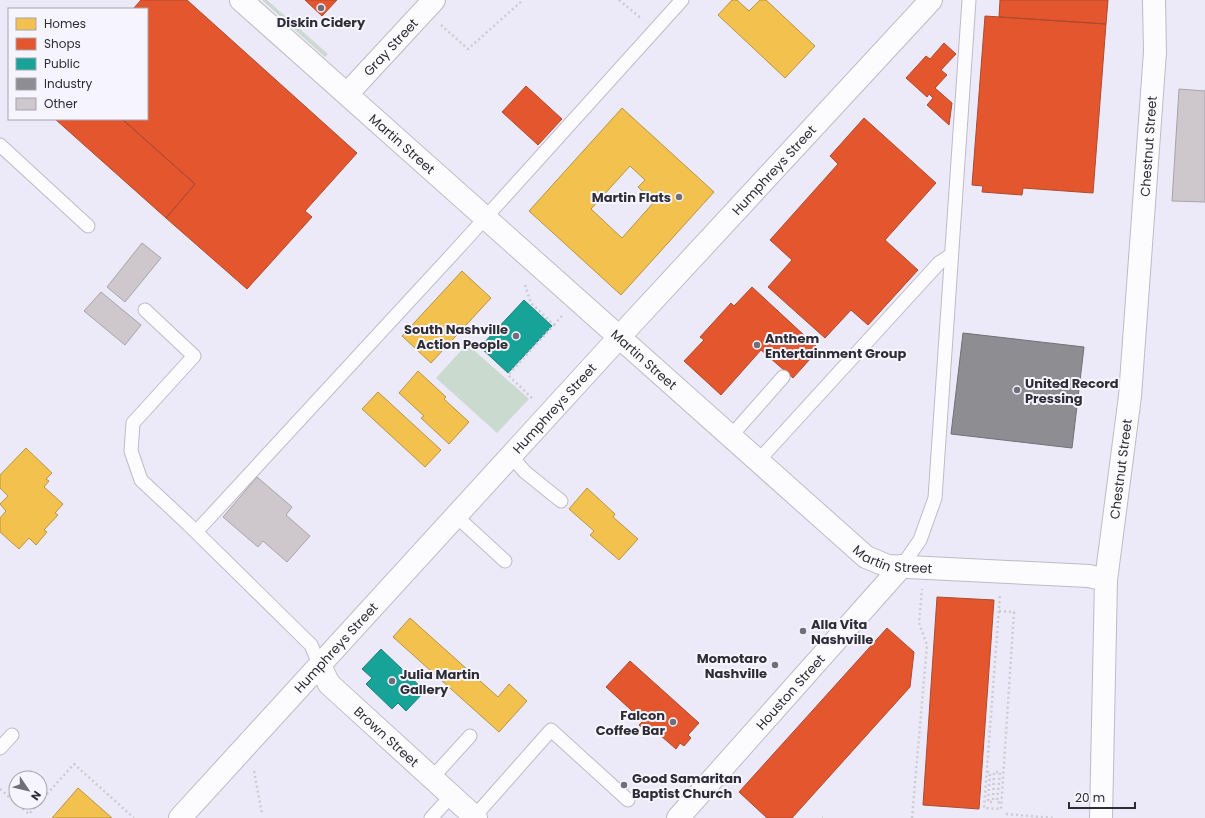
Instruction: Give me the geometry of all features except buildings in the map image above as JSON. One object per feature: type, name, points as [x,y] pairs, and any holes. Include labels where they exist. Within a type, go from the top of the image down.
[{"type":"street","name":"Martin Street","points":[[241,0],[620,336],[866,557],[877,563],[902,566],[1089,576],[1106,580]]},
{"type":"street","name":"Humphreys Street","points":[[180,818],[620,336],[931,0]]},
{"type":"street","name":"Chestnut Street","points":[[1101,818],[1106,580],[1130,396],[1155,52],[1154,0]]},
{"type":"street","name":"Gray Street","points":[[346,94],[430,5]]},
{"type":"street","name":"Houston Street","points":[[678,818],[902,566]]},
{"type":"street","name":"Brown Street","points":[[320,666],[329,684],[475,817]]},
{"type":"lane","points":[[145,310],[194,356],[133,423],[131,451],[141,480],[196,532],[486,217],[682,0]]},
{"type":"lane","points":[[902,566],[920,540],[936,498],[951,255],[970,0]]},
{"type":"lane","points":[[0,145],[88,226]]},
{"type":"lane","points":[[758,461],[939,263],[951,255]]},
{"type":"lane","points":[[730,436],[783,377]]},
{"type":"lane","points":[[511,456],[525,472],[561,501]]},
{"type":"lane","points":[[456,516],[505,561]]},
{"type":"lane","name":"Brown Street","points":[[196,532],[311,644],[320,666]]},
{"type":"lane","points":[[475,817],[551,730],[628,800]]},
{"type":"lane","points":[[0,748],[12,735]]},
{"type":"lane","points":[[432,778],[470,736]]},
{"type":"lane","points":[[431,818],[451,796]]},
{"type":"path","points":[[430,5],[468,49],[523,0]]},
{"type":"path","points":[[618,0],[655,29]]},
{"type":"path","points":[[525,285],[531,303],[554,325]]},
{"type":"path","points":[[535,400],[508,375],[564,314]]},
{"type":"path","points":[[912,818],[927,645],[919,624],[922,589]]},
{"type":"path","points":[[999,611],[1014,612],[1001,809],[984,808],[1000,595]]},
{"type":"path","points":[[0,789],[29,814],[74,764],[134,818]]},
{"type":"path","points":[[253,766],[262,814]]},
{"type":"path","points":[[987,772],[990,772],[988,802],[993,802],[994,772],[1000,772],[997,802],[1001,803]]},
{"type":"path","points":[[1006,814],[1054,818]]},
{"type":"green space","points":[[262,0],[267,0],[328,54],[325,57]]},
{"type":"green space","points":[[467,344],[529,399],[497,433],[436,378]]},
{"type":"place","name":"Diskin Cidery","points":[[321,8]]},
{"type":"place","name":"Martin Flats","points":[[679,197]]},
{"type":"place","name":"South Nashville Action People","points":[[516,336]]},
{"type":"place","name":"Anthem Entertainment Group","points":[[757,345]]},
{"type":"place","name":"United Record Pressing","points":[[1017,390]]},
{"type":"place","name":"Alla Vita Nashville","points":[[803,631]]},
{"type":"place","name":"Momotaro Nashville","points":[[775,665]]},
{"type":"place","name":"Julia Martin Gallery","points":[[392,681]]},
{"type":"place","name":"Falcon Coffee Bar","points":[[673,722]]},
{"type":"place","name":"Good Samaritan Baptist Church","points":[[624,785]]}]
